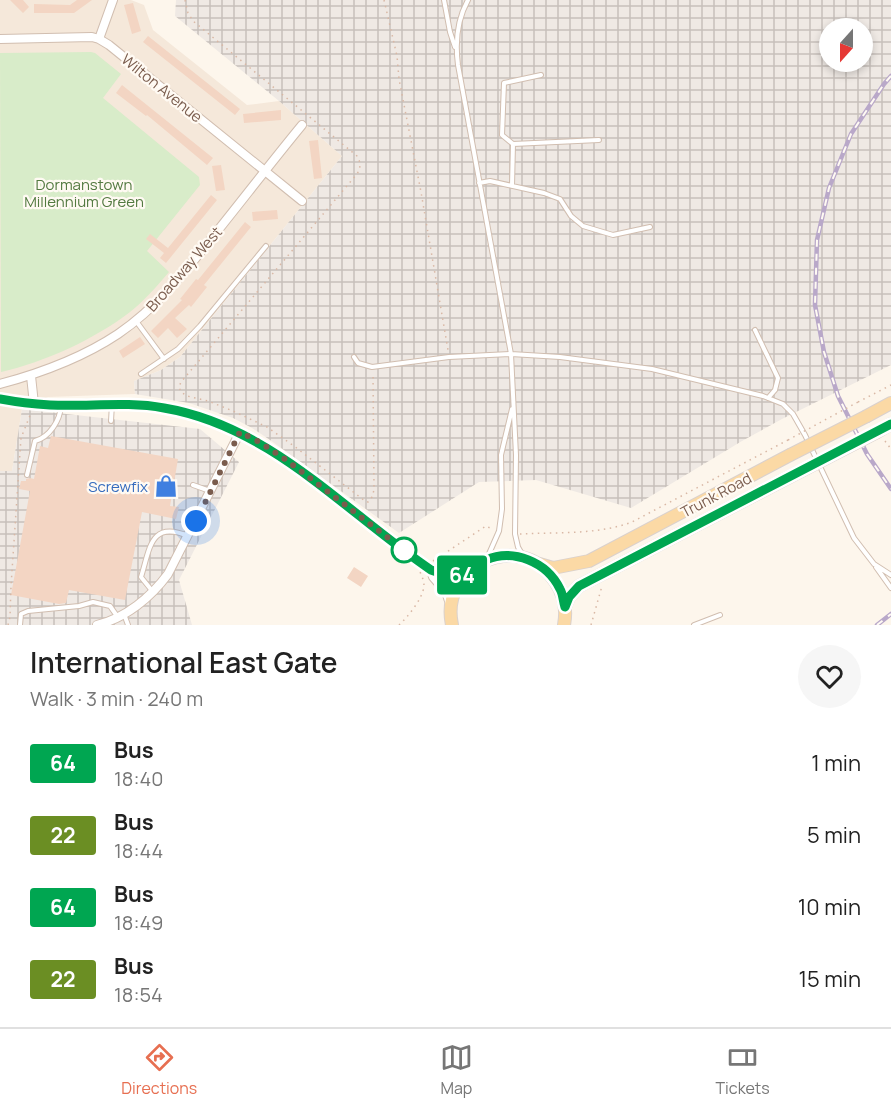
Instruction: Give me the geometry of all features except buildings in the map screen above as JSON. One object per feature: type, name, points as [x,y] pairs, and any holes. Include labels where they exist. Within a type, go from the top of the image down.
[{"type":"main road","name":"Trunk Road","points":[[487,559],[512,555],[553,568],[589,561],[891,403]]},
{"type":"main road","name":"Trunk Road","points":[[565,607],[569,597],[579,586],[797,473],[880,435],[891,424]]},
{"type":"main road","points":[[451,619],[453,594],[458,584],[475,565],[487,559]]},
{"type":"main road","points":[[530,560],[550,574],[560,589],[565,607],[564,625]]},
{"type":"street","points":[[0,39],[99,39],[113,0]]},
{"type":"street","name":"Wilton Avenue","points":[[99,39],[302,201]]},
{"type":"street","name":"Broadway West","points":[[0,384],[55,367],[93,349],[136,321],[183,274],[302,125]]},
{"type":"street","points":[[31,376],[34,404]]},
{"type":"street","points":[[0,399],[34,404],[149,405],[213,420],[240,432],[289,462],[428,568],[446,592],[451,619]]},
{"type":"street","points":[[97,625],[121,615],[153,592],[168,573],[240,432]]},
{"type":"street","points":[[428,568],[455,576],[465,574]]},
{"type":"lane","points":[[444,0],[456,50],[511,354],[516,455],[515,534],[518,547],[530,560]]},
{"type":"lane","points":[[456,50],[462,12],[468,0]]},
{"type":"lane","points":[[541,75],[504,83],[502,135],[513,144],[599,140]]},
{"type":"lane","points":[[512,186],[513,144]]},
{"type":"lane","points":[[479,183],[490,181],[560,199],[571,216],[583,226],[613,235],[650,227]]},
{"type":"lane","points":[[141,374],[178,349],[266,246]]},
{"type":"lane","points":[[136,321],[164,359]]},
{"type":"lane","points":[[755,330],[778,378],[775,390],[768,398]]},
{"type":"lane","points":[[354,357],[358,363],[372,367],[449,357],[511,354],[560,357],[652,369],[768,398],[783,404],[793,414],[805,435],[854,538],[891,588]]},
{"type":"lane","points":[[111,421],[112,404]]},
{"type":"lane","points":[[27,475],[34,441],[41,439],[56,424],[61,405]]},
{"type":"lane","points":[[487,559],[500,531],[501,455],[513,405]]},
{"type":"lane","points":[[193,485],[211,491]]},
{"type":"lane","points":[[153,592],[141,577],[154,539],[164,531],[176,531],[188,536]]},
{"type":"lane","points":[[874,564],[891,575]]},
{"type":"lane","points":[[20,625],[21,614],[28,611],[79,606],[93,602],[110,606],[128,625]]},
{"type":"lane","points":[[694,625],[720,615]]},
{"type":"path","points":[[185,0],[188,13],[193,21],[357,156],[361,162],[357,174],[180,382],[181,392],[233,411],[267,427],[368,502],[374,490],[372,367]]},
{"type":"path","points":[[384,0],[397,56],[399,79],[449,357]]},
{"type":"path","points":[[515,534],[600,530],[632,522],[891,385]]},
{"type":"path","points":[[8,625],[21,438],[34,404]]},
{"type":"path","points":[[880,435],[891,449]]},
{"type":"path","points":[[399,625],[405,620],[422,593],[424,583],[419,573],[486,526],[500,531]]},
{"type":"path","points":[[591,625],[603,584]]},
{"type":"shaded area","points":[[0,0],[131,0],[144,5],[153,30],[247,105],[279,101],[342,156],[180,357],[161,370],[134,381],[135,394],[48,397],[22,409],[12,471],[0,471]]},
{"type":"shaded area","points":[[176,0],[891,0],[891,365],[742,441],[631,508],[536,480],[479,482],[399,533],[252,428],[233,418],[189,403],[135,394],[134,381],[161,370],[180,357],[342,156],[175,16]]},
{"type":"shaded area","points":[[22,409],[200,429],[239,462],[179,580],[192,625],[0,625],[0,471],[12,471]]},
{"type":"green space","name":"Dormanstown Millennium Green","points":[[91,52],[121,74],[103,98],[199,177],[200,185],[147,251],[169,272],[141,303],[116,322],[69,348],[18,368],[1,372],[0,53]]},
{"type":"railway","points":[[891,76],[851,134],[829,188],[817,240],[815,305],[824,352],[838,396],[867,454],[891,489]]},
{"type":"railway","points":[[877,625],[891,614]]},
{"type":"bus line","name":"64","points":[[0,399],[50,405],[149,405],[213,420],[261,443],[289,462],[431,570],[455,576],[465,574],[475,565],[487,559],[512,555],[525,558],[536,562],[550,574],[560,589],[565,607],[569,597],[579,586],[891,424]]},
{"type":"place","name":"Screwfix","points":[[166,486]]},
{"type":"route","points":[[196,521],[240,432],[289,462],[404,550]]}]
